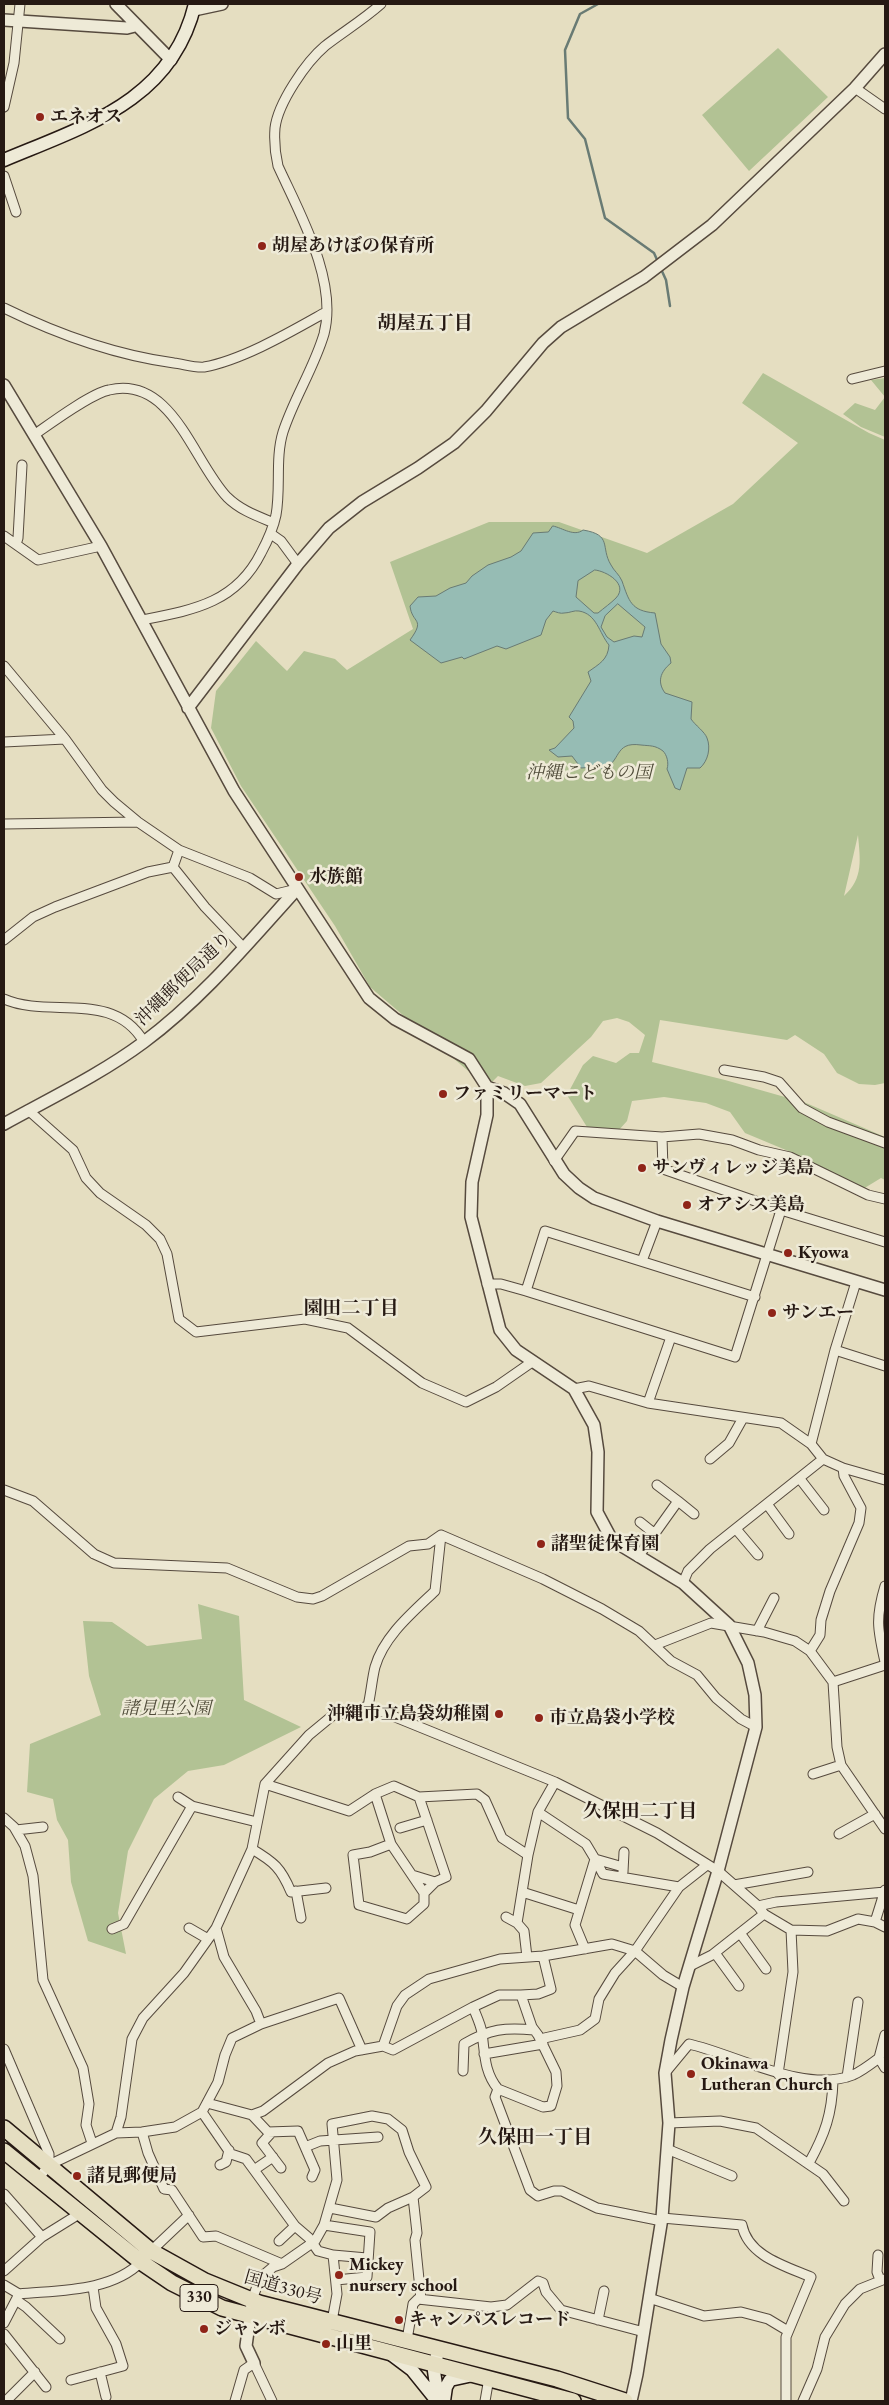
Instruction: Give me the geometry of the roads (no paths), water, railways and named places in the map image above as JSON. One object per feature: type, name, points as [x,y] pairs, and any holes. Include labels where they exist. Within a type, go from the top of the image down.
[{"type":"highway","name":"国道330号","points":[[5,2133],[49,2165],[172,2283],[194,2295],[222,2308],[249,2316],[435,2363],[573,2401]]},
{"type":"highway","name":"国道330号","points":[[4,2151],[79,2214],[146,2256],[252,2300],[558,2379],[625,2401]]},
{"type":"main road","points":[[4,160],[105,118],[151,84],[171,60],[194,7]]},
{"type":"main road","points":[[438,2401],[435,2387],[435,2363],[439,2348]]},
{"type":"main road","points":[[384,2350],[412,2370],[438,2401]]},
{"type":"main road","points":[[444,2401],[446,2387],[450,2380],[483,2376]]},
{"type":"street","points":[[4,107],[14,63],[20,4]]},
{"type":"street","points":[[116,4],[171,60]]},
{"type":"street","points":[[194,7],[222,4]]},
{"type":"street","points":[[142,620],[184,612],[226,594],[239,586],[253,568],[271,534],[274,523],[283,433],[324,334],[327,300],[323,269],[278,166],[274,148],[275,125],[288,94],[302,69],[324,47],[380,4]]},
{"type":"street","points":[[4,20],[128,28],[136,26]]},
{"type":"street","points":[[188,708],[298,564],[329,528],[345,514],[454,443],[486,411],[543,343],[562,328],[654,270],[741,198],[855,88],[885,54]]},
{"type":"street","points":[[855,88],[885,109]]},
{"type":"street","points":[[4,176],[16,212]]},
{"type":"street","points":[[4,308],[86,342],[145,359],[202,367],[226,361],[288,333],[326,312]]},
{"type":"street","points":[[852,379],[885,371]]},
{"type":"street","points":[[4,385],[101,546],[234,791],[369,998],[395,1019],[469,1059],[487,1087],[487,1115],[476,1161],[471,1201],[474,1233],[500,1330],[508,1342],[532,1362],[574,1389],[594,1425],[598,1452],[597,1512],[612,1540],[682,1583],[729,1625],[748,1663],[755,1695],[756,1727],[718,1871],[683,1987],[665,2073],[669,2123],[662,2220],[631,2401]]},
{"type":"street","points":[[34,435],[97,394],[109,390],[129,388],[148,394],[163,403],[209,474],[228,498],[242,509],[274,523]]},
{"type":"street","points":[[16,544],[18,538],[22,465]]},
{"type":"street","points":[[271,534],[281,542],[298,564]]},
{"type":"street","points":[[4,536],[38,560],[101,546]]},
{"type":"street","points":[[4,666],[65,740],[102,790],[138,822],[179,850],[250,878],[276,894],[297,889]]},
{"type":"street","points":[[4,742],[65,740]]},
{"type":"street","points":[[4,824],[138,822]]},
{"type":"street","points":[[173,867],[179,850]]},
{"type":"street","points":[[4,940],[33,917],[55,907],[148,872],[173,867]]},
{"type":"street","points":[[173,867],[205,907],[244,947]]},
{"type":"street","name":"沖縄郵便局通り","points":[[4,1124],[144,1042],[178,1014],[244,947],[297,889]]},
{"type":"street","points":[[4,999],[24,1004],[84,1008],[111,1014],[134,1028],[144,1042]]},
{"type":"street","points":[[724,1070],[764,1077],[779,1082],[802,1108],[828,1122],[885,1143]]},
{"type":"street","points":[[487,1087],[504,1093],[520,1104],[554,1161],[574,1184],[594,1198],[657,1221],[885,1290]]},
{"type":"street","points":[[28,1110],[69,1145],[86,1178],[100,1193],[146,1225],[160,1239],[167,1254],[179,1319],[196,1332],[305,1319],[348,1328],[422,1383],[466,1402],[496,1387],[532,1362]]},
{"type":"street","points":[[554,1161],[575,1131],[662,1137],[699,1134],[790,1156],[868,1195],[885,1199]]},
{"type":"street","points":[[662,1137],[663,1168],[781,1210],[885,1242]]},
{"type":"street","points":[[487,1284],[501,1284],[526,1291],[735,1357],[781,1210]]},
{"type":"street","points":[[642,1261],[657,1221]]},
{"type":"street","points":[[526,1291],[545,1231],[755,1297]]},
{"type":"street","points":[[811,1444],[835,1350],[856,1282]]},
{"type":"street","points":[[648,1403],[671,1337]]},
{"type":"street","points":[[835,1350],[885,1366]]},
{"type":"street","points":[[574,1389],[589,1386],[648,1403],[781,1424],[811,1444],[823,1459],[843,1468],[885,1480]]},
{"type":"street","points":[[710,1459],[729,1443],[743,1418]]},
{"type":"street","points":[[682,1583],[688,1571],[766,1504],[823,1459]]},
{"type":"street","points":[[810,1651],[820,1635],[821,1620],[830,1591],[859,1523],[861,1508],[844,1476],[843,1468]]},
{"type":"street","points":[[800,1479],[824,1510]]},
{"type":"street","points":[[657,1485],[694,1514]]},
{"type":"street","points":[[4,1490],[33,1501],[94,1554],[114,1562],[227,1568],[297,1597],[313,1599],[322,1596],[409,1546],[428,1544],[441,1535]]},
{"type":"street","points":[[638,1557],[678,1501]]},
{"type":"street","points":[[766,1504],[789,1534]]},
{"type":"street","points":[[640,1522],[655,1534]]},
{"type":"street","points":[[736,1529],[758,1555]]},
{"type":"street","points":[[441,1535],[543,1579],[602,1609],[638,1632],[671,1661],[697,1674],[716,1698],[740,1719],[756,1727]]},
{"type":"street","points":[[368,1706],[375,1667],[383,1648],[405,1620],[435,1591],[441,1535]]},
{"type":"street","points":[[833,1682],[885,1663],[878,1630],[878,1608],[885,1586]]},
{"type":"street","points":[[757,1631],[774,1598]]},
{"type":"street","points":[[655,1645],[711,1622],[795,1641],[810,1651],[833,1682],[837,1747],[842,1765],[885,1829]]},
{"type":"street","points":[[116,2133],[122,2108],[132,2039],[143,2018],[184,1973],[216,1928],[252,1849],[265,1784],[309,1735],[332,1716],[368,1706],[555,1782],[657,1833],[718,1871],[758,1906],[764,1914],[791,1930],[827,1931],[858,1919],[875,1922],[885,1927]]},
{"type":"street","points":[[813,1774],[842,1765]]},
{"type":"street","points":[[517,1923],[528,1855],[538,1812],[555,1782]]},
{"type":"street","points":[[265,1784],[348,1811],[375,1794],[394,1786],[419,1797],[477,1794],[485,1800],[502,1838],[528,1855]]},
{"type":"street","points":[[375,1794],[392,1844],[424,1893],[424,1904],[407,1919],[359,1905],[353,1855],[370,1852],[392,1844]]},
{"type":"street","points":[[178,1797],[192,1806],[257,1822]]},
{"type":"street","points":[[419,1797],[446,1877],[435,1882],[424,1893]]},
{"type":"street","points":[[112,1929],[124,1924],[192,1806]]},
{"type":"street","points":[[538,1812],[586,1844],[603,1874],[679,1887]]},
{"type":"street","points":[[839,1834],[875,1814]]},
{"type":"street","points":[[5,1820],[16,1830],[25,1846],[33,1876],[43,1980],[82,2068],[89,2104],[86,2125],[92,2144]]},
{"type":"street","points":[[400,1828],[427,1820]]},
{"type":"street","points":[[16,1830],[43,1827]]},
{"type":"street","points":[[252,1849],[283,1873],[291,1892],[326,1888]]},
{"type":"street","points":[[623,1878],[624,1852]]},
{"type":"street","points":[[595,1859],[623,1867]]},
{"type":"street","points":[[585,1949],[575,1924],[595,1859]]},
{"type":"street","points":[[484,2054],[541,2042],[580,2030],[595,2019],[599,1999],[615,1973],[635,1951],[679,1887],[707,1864]]},
{"type":"street","points":[[734,1885],[808,1872]]},
{"type":"street","points":[[412,1875],[435,1882]]},
{"type":"street","points":[[296,1891],[301,1918]]},
{"type":"street","points":[[758,1906],[776,1902],[885,1891],[875,1922]]},
{"type":"street","points":[[522,1892],[579,1910]]},
{"type":"street","points":[[690,1966],[715,1953],[764,1914]]},
{"type":"street","points":[[506,1917],[517,1923],[524,1931],[527,1957]]},
{"type":"street","points":[[189,1928],[208,1939]]},
{"type":"street","points":[[216,1928],[224,1957],[256,2011],[260,2024]]},
{"type":"street","points":[[778,2074],[793,1972],[791,1930]]},
{"type":"street","points":[[740,1933],[766,1969]]},
{"type":"street","points":[[383,2046],[401,2000],[405,1995],[429,1979],[500,1959],[543,1956],[612,1944],[635,1951],[663,1975],[683,1987]]},
{"type":"street","points":[[715,1953],[739,1986]]},
{"type":"street","points":[[252,2115],[263,2111],[328,2064],[362,2050],[383,2046],[393,2050],[473,2007],[500,1995],[538,1994],[551,1989],[543,1956]]},
{"type":"street","points":[[473,2007],[482,2033],[484,2054],[490,2080],[498,2089],[542,2107],[551,2106],[557,2086],[556,2072],[534,2030],[521,1995]]},
{"type":"street","points":[[38,2179],[49,2165],[116,2133],[142,2132],[175,2127],[202,2112],[218,2082],[225,2055],[232,2038],[260,2024],[339,1998],[362,2050]]},
{"type":"street","points":[[847,2077],[858,2002]]},
{"type":"street","points":[[463,2071],[464,2044],[482,2033],[513,2028],[534,2030]]},
{"type":"street","points":[[665,2073],[688,2044],[717,2051],[778,2074],[832,2080],[854,2075],[879,2058],[885,2035]]},
{"type":"street","points":[[4,2049],[49,2154],[49,2165]]},
{"type":"street","points":[[879,2058],[885,2068]]},
{"type":"street","points":[[809,2163],[823,2137],[832,2107],[832,2080]]},
{"type":"street","points":[[498,2089],[495,2097],[530,2190],[538,2196],[554,2191],[562,2191],[597,2208],[662,2220],[742,2225],[744,2236],[767,2259],[811,2277],[786,2337],[786,2401]]},
{"type":"street","points":[[207,2103],[252,2115],[268,2132],[298,2131],[315,2170],[312,2177]]},
{"type":"street","points":[[202,2112],[231,2154],[246,2158],[295,2226],[309,2238],[318,2251],[333,2255],[367,2258]]},
{"type":"street","points":[[272,2401],[246,2346],[252,2300],[260,2278],[273,2267],[282,2264],[315,2241],[324,2225],[337,2180],[332,2124],[372,2116],[388,2119],[402,2130],[426,2187],[413,2197],[388,2208],[376,2217],[330,2208]]},
{"type":"street","points":[[669,2123],[720,2120],[756,2128],[823,2174],[844,2201]]},
{"type":"street","points":[[142,2132],[148,2153],[164,2189],[172,2190],[203,2237],[216,2236],[282,2264]]},
{"type":"street","points":[[272,2132],[262,2142],[281,2168]]},
{"type":"street","points":[[305,2148],[320,2141],[378,2137]]},
{"type":"street","points":[[220,2165],[226,2162],[229,2150]]},
{"type":"street","points":[[667,2150],[732,2176]]},
{"type":"street","points":[[254,2170],[273,2157]]},
{"type":"street","points":[[4,2194],[42,2237]]},
{"type":"street","points":[[413,2197],[418,2233],[415,2240],[421,2299]]},
{"type":"street","points":[[4,2271],[42,2237],[79,2214]]},
{"type":"street","points":[[17,2297],[93,2287],[131,2272],[189,2215]]},
{"type":"street","points":[[324,2225],[370,2232],[367,2277],[336,2280]]},
{"type":"street","points":[[279,2241],[295,2226]]},
{"type":"street","points":[[332,2321],[338,2294],[333,2255]]},
{"type":"street","points":[[803,2401],[817,2369],[825,2337],[845,2304],[860,2290],[883,2280],[877,2272],[878,2255]]},
{"type":"street","points":[[407,2340],[413,2304],[418,2299],[491,2307],[507,2305],[538,2281],[543,2283],[546,2292],[561,2310],[644,2332]]},
{"type":"street","points":[[4,2286],[60,2339]]},
{"type":"street","points":[[71,2380],[123,2366],[116,2344],[96,2308],[93,2287]]},
{"type":"street","points":[[598,2320],[604,2292]]},
{"type":"street","points":[[4,2323],[17,2297]]},
{"type":"street","points":[[649,2298],[704,2316],[741,2312],[768,2320],[788,2331]]},
{"type":"street","points":[[4,2334],[46,2386]]},
{"type":"street","points":[[235,2401],[244,2370],[254,2363]]},
{"type":"street","points":[[6,2401],[35,2372]]},
{"type":"street","points":[[100,2372],[106,2397]]},
{"type":"street","points":[[483,2376],[485,2401]]},
{"type":"water","points":[[553,526],[576,533],[583,530],[598,535],[604,543],[608,559],[621,579],[632,604],[641,610],[655,613],[661,644],[670,657],[671,663],[662,674],[661,685],[665,693],[692,702],[691,719],[704,733],[708,742],[709,750],[705,762],[700,768],[687,768],[680,790],[675,788],[667,769],[666,755],[655,747],[626,746],[613,762],[602,769],[597,767],[581,768],[572,756],[558,757],[549,750],[555,748],[574,728],[573,721],[569,717],[591,681],[588,672],[602,661],[607,654],[609,645],[594,620],[585,613],[553,611],[546,620],[541,635],[506,649],[497,646],[464,659],[462,657],[441,663],[410,640],[418,624],[411,612],[410,606],[418,597],[436,596],[450,588],[466,583],[472,576],[488,565],[511,557],[521,551],[533,533],[548,532]],"holes":[[[595,570],[610,576],[618,583],[620,588],[616,598],[598,613],[594,613],[576,597],[578,581]],[[618,604],[645,627],[642,637],[634,636],[614,642],[607,637],[601,627],[605,616]]]},
{"type":"waterway","points":[[598,4],[580,14],[565,50],[568,118],[585,139],[605,218],[654,253],[658,262]]},
{"type":"waterway","points":[[661,269],[666,280],[670,306]]},
{"type":"place","name":"エネオス","points":[[40,117]]},
{"type":"place","name":"胡屋あけぼの保育所","points":[[262,246]]},
{"type":"place","name":"水族館","points":[[299,877]]},
{"type":"place","name":"ファミリーマート","points":[[443,1094]]},
{"type":"place","name":"サンヴィレッジ美島","points":[[642,1168]]},
{"type":"place","name":"オアシス美島","points":[[687,1205]]},
{"type":"place","name":"Kyowa","points":[[788,1253]]},
{"type":"place","name":"サンエー","points":[[772,1313]]},
{"type":"place","name":"諸聖徒保育園","points":[[541,1544]]},
{"type":"place","name":"沖縄市立島袋幼稚園","points":[[499,1714]]},
{"type":"place","name":"市立島袋小学校","points":[[539,1718]]},
{"type":"place","name":"Okinawa Lutheran Church","points":[[691,2074]]},
{"type":"place","name":"諸見郵便局","points":[[77,2176]]},
{"type":"place","name":"Mickey nursery school","points":[[339,2275]]},
{"type":"place","name":"キャンパスレコード","points":[[399,2320]]},
{"type":"place","name":"ジャンボ","points":[[204,2329]]},
{"type":"place","name":"山里","points":[[326,2344]]},
{"type":"district","name":"胡屋五丁目","points":[[425,324]]},
{"type":"district","name":"園田二丁目","points":[[351,1309]]},
{"type":"district","name":"久保田二丁目","points":[[640,1812]]},
{"type":"district","name":"久保田一丁目","points":[[535,2138]]},
{"type":"park label","name":"沖縄こどもの国","points":[[589,773]]},
{"type":"park label","name":"諸見里公園","points":[[166,1709]]}]
